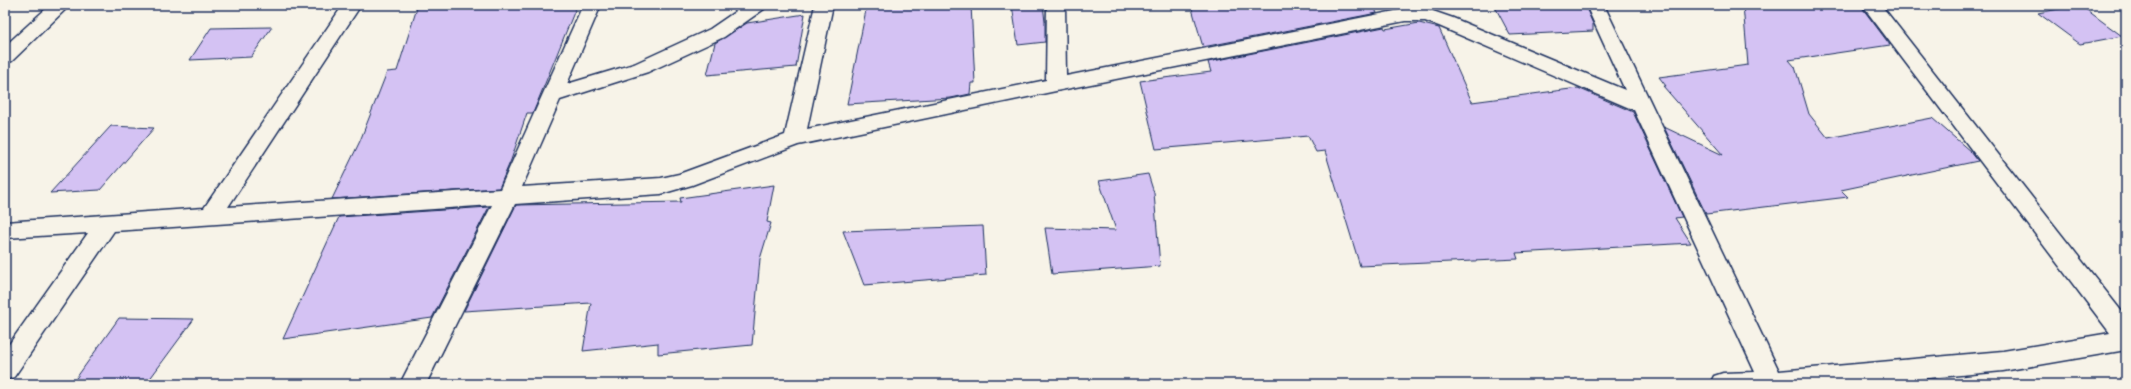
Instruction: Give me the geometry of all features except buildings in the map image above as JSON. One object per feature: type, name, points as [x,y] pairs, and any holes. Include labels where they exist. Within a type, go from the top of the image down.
[{"type":"street","points":[[5,57],[61,5]]},
{"type":"street","points":[[211,215],[352,5]]},
{"type":"street","points":[[414,384],[507,197],[592,5]]},
{"type":"street","points":[[552,96],[641,68],[717,32],[757,5]]},
{"type":"street","points":[[794,139],[824,5]]},
{"type":"street","points":[[1056,5],[1056,84]]},
{"type":"street","points":[[1595,5],[1773,383]]},
{"type":"street","points":[[1871,5],[2126,335]]},
{"type":"street","points":[[5,230],[211,215],[507,197],[673,184],[794,139],[1056,84],[1405,15],[1427,15],[1446,22],[1641,105]]},
{"type":"street","points":[[5,370],[108,222]]},
{"type":"street","points":[[1723,384],[1773,383],[2003,361],[2126,340]]}]
